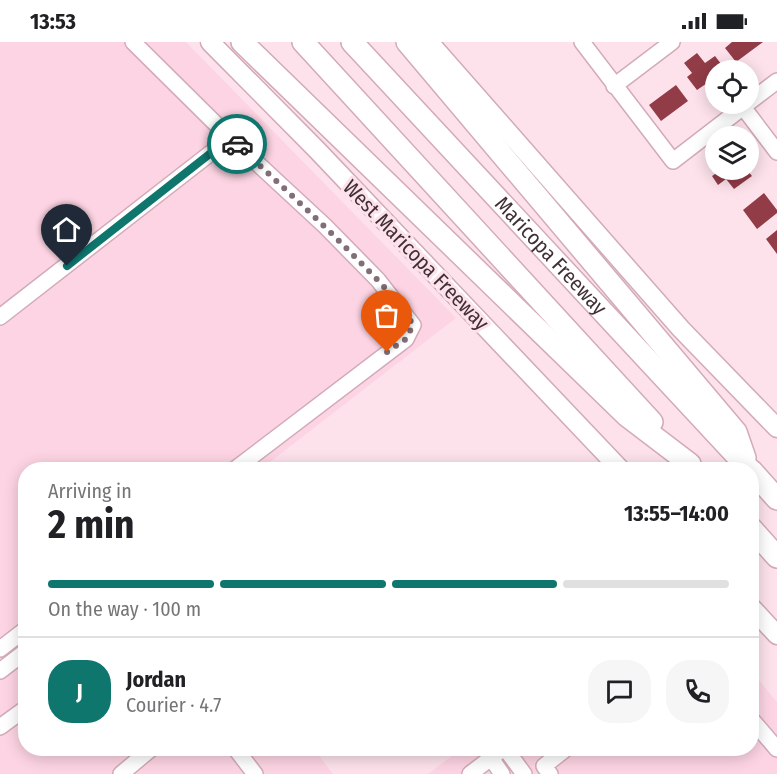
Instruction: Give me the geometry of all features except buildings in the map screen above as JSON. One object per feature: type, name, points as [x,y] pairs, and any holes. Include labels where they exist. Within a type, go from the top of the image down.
[{"type":"highway","points":[[242,42],[627,416],[687,462]]},
{"type":"highway","name":"Maricopa Freeway","points":[[303,42],[688,462]]},
{"type":"highway","name":"Maricopa Freeway","points":[[352,42],[743,462]]},
{"type":"highway","points":[[407,42],[736,432],[747,462]]},
{"type":"highway","name":"Maricopa Freeway","points":[[759,479],[777,498]]},
{"type":"highway","points":[[759,538],[777,557]]},
{"type":"main road","name":"West Maricopa Freeway","points":[[210,42],[317,150],[613,462]]},
{"type":"main road","points":[[429,42],[681,329],[777,428]]},
{"type":"main road","points":[[759,616],[777,635]]},
{"type":"street","points":[[133,42],[230,138],[325,226],[378,280],[413,325],[406,339],[245,462]]},
{"type":"street","points":[[582,42],[673,161],[733,114]]},
{"type":"street","points":[[614,86],[672,42]]},
{"type":"street","points":[[759,94],[777,81]]},
{"type":"street","points":[[752,114],[777,152]]},
{"type":"street","points":[[0,317],[230,138]]},
{"type":"street","points":[[0,649],[18,635]]},
{"type":"street","points":[[0,671],[18,657]]},
{"type":"street","points":[[0,727],[18,714]]},
{"type":"street","points":[[759,728],[777,749]]},
{"type":"street","points":[[121,774],[142,756]]},
{"type":"street","points":[[241,756],[255,774]]},
{"type":"street","points":[[470,774],[494,756]]},
{"type":"street","points":[[510,756],[524,774]]},
{"type":"street","points":[[550,774],[544,766],[557,756]]},
{"type":"street","points":[[491,758],[502,774]]},
{"type":"shaded area","points":[[0,42],[186,42],[456,318],[270,462],[18,462],[18,756],[319,756],[333,774],[0,774]]},
{"type":"shaded area","points":[[759,680],[777,702],[777,774],[428,774],[452,756],[759,756]]},
{"type":"way so far","points":[[237,144],[325,226],[378,280],[408,317],[413,325],[406,339],[387,352]]},
{"type":"route","points":[[67,266],[230,138],[237,144]]}]
